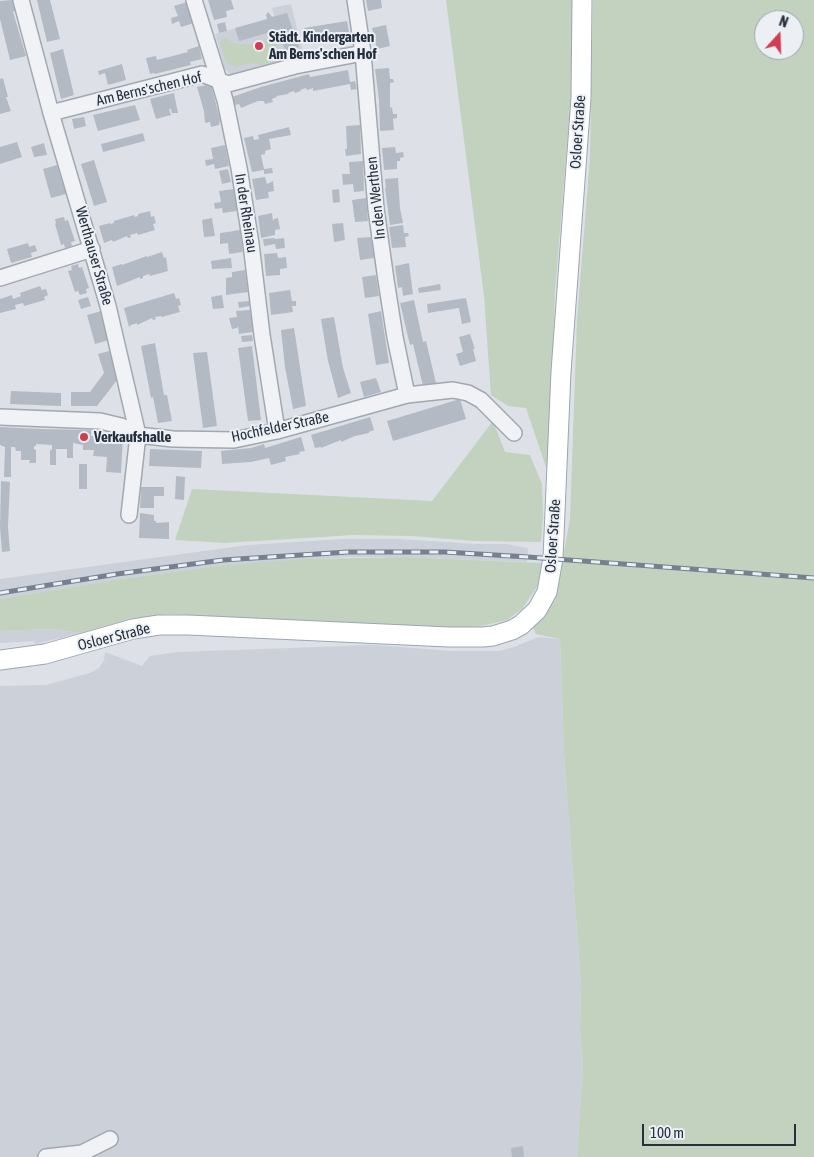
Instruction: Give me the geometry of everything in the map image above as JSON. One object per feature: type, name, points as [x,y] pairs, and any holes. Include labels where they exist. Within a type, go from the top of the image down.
[{"type":"main road","name":"Osloer Straße","points":[[0,660],[36,656],[148,626],[188,625],[448,637],[493,636],[512,630],[526,622],[537,610],[547,592],[553,558],[562,362],[580,98],[582,0]]},
{"type":"street","name":"Werthauser Straße","points":[[21,0],[51,113],[108,306],[138,435],[129,515]]},
{"type":"street","name":"In der Rheinau","points":[[194,0],[225,100],[240,177],[277,431]]},
{"type":"street","name":"In den Werthen","points":[[355,0],[363,53],[383,262],[395,337],[407,395]]},
{"type":"street","name":"Am Berns'schen Hof","points":[[51,113],[202,74],[217,78],[228,84],[295,66],[363,53]]},
{"type":"street","points":[[0,278],[92,249]]},
{"type":"street","name":"Hochfelder Straße","points":[[0,417],[100,421],[121,426],[138,435],[172,439],[234,440],[277,431],[407,395],[453,390],[468,393],[481,400],[514,433]]},
{"type":"street","points":[[46,1157],[82,1153],[110,1139]]},
{"type":"shaded area","name":"Städt. Kindergarten Am Berns'schen Hof","points":[[291,4],[304,57],[230,74],[225,69],[215,34],[267,20],[268,12],[272,17],[274,16],[272,8]]},
{"type":"shaded area","points":[[343,539],[399,539],[506,544],[528,548],[527,562],[403,557],[348,557],[224,565],[120,579],[0,599],[0,579],[248,545]]},
{"type":"shaded area","points":[[52,629],[81,633],[35,644],[34,641],[0,643],[0,631]]},
{"type":"shaded area","points":[[539,637],[560,639],[564,753],[581,985],[580,1030],[583,1065],[577,1157],[0,1157],[0,686],[46,685],[90,673],[99,668],[104,660],[105,652],[142,666],[150,656],[177,652],[373,645],[452,651],[499,651]]},
{"type":"green space","points":[[446,0],[574,0],[571,96],[555,292],[551,418],[547,470],[526,408],[508,406],[491,395],[484,296]]},
{"type":"green space","points":[[593,0],[814,0],[814,1157],[577,1157],[583,1065],[580,1030],[581,985],[564,753],[560,639],[536,634],[533,628],[555,600],[570,519],[577,320],[590,157]]},
{"type":"green space","points":[[224,38],[236,44],[263,47],[266,39],[276,39],[278,44],[271,62],[261,65],[250,63],[236,67],[226,63],[220,42]]},
{"type":"green space","points":[[493,421],[505,452],[530,455],[542,484],[543,515],[541,542],[474,541],[412,536],[354,535],[225,543],[175,540],[192,489],[432,501]]},
{"type":"green space","points":[[403,557],[542,563],[537,587],[522,609],[507,620],[473,628],[169,614],[134,618],[81,633],[52,629],[0,631],[0,599],[120,579],[224,565],[305,559]]},
{"type":"building","points":[[12,0],[15,11],[13,12],[26,56],[10,60],[0,19],[0,1]]},
{"type":"building","points":[[37,0],[50,0],[60,39],[47,42]]},
{"type":"building","points":[[208,0],[231,0],[234,9],[226,11],[227,17],[214,20]]},
{"type":"building","points":[[366,0],[381,0],[382,8],[368,11]]},
{"type":"building","points":[[187,2],[194,23],[181,27],[179,21],[172,24],[171,18],[178,16],[174,6]]},
{"type":"building","points":[[268,12],[272,17],[287,13],[299,47],[286,52],[278,30],[239,41],[235,28],[267,19],[266,15]]},
{"type":"building","points":[[347,21],[350,37],[309,44],[304,28]]},
{"type":"building","points":[[225,22],[227,31],[219,33],[217,24]]},
{"type":"building","points":[[386,25],[390,46],[377,49],[372,28]]},
{"type":"building","points":[[199,46],[202,59],[190,62],[191,65],[150,74],[146,58],[156,56],[157,60],[188,52],[187,50]]},
{"type":"building","points":[[63,49],[74,95],[61,99],[50,53]]},
{"type":"building","points":[[122,64],[126,80],[108,85],[105,73],[99,75],[98,71]]},
{"type":"building","points":[[389,68],[390,79],[393,79],[394,82],[390,83],[390,108],[392,107],[393,114],[397,114],[397,118],[393,119],[394,130],[380,131],[375,69]]},
{"type":"building","points":[[348,70],[350,82],[355,81],[357,89],[351,90],[350,84],[313,91],[313,88],[307,90],[306,88],[295,93],[294,91],[289,94],[276,96],[272,99],[273,102],[265,104],[264,101],[258,101],[241,108],[239,104],[235,105],[232,97],[309,74],[310,77]]},
{"type":"building","points":[[3,78],[8,97],[6,97],[11,111],[0,114],[0,79]]},
{"type":"building","points":[[211,84],[220,120],[219,125],[211,127],[210,122],[205,123],[204,111],[197,87]]},
{"type":"building","points":[[174,93],[178,113],[172,113],[171,109],[169,109],[171,115],[156,119],[150,99]]},
{"type":"building","points":[[135,105],[140,120],[98,131],[93,115]]},
{"type":"building","points":[[84,117],[86,126],[74,129],[72,119]]},
{"type":"building","points":[[360,125],[361,154],[346,156],[346,126]]},
{"type":"building","points":[[289,127],[291,135],[269,139],[271,149],[261,155],[264,169],[272,168],[273,173],[264,174],[264,170],[252,172],[244,138],[253,136],[254,140],[259,139],[258,135]]},
{"type":"building","points":[[143,133],[145,141],[103,152],[101,144]]},
{"type":"building","points":[[17,142],[22,157],[0,164],[0,147]]},
{"type":"building","points":[[44,143],[47,155],[34,157],[31,147]]},
{"type":"building","points":[[225,145],[229,166],[215,169],[214,164],[206,166],[205,160],[213,159],[211,148]]},
{"type":"building","points":[[395,147],[396,153],[403,152],[404,157],[397,161],[397,169],[384,170],[382,148]]},
{"type":"building","points":[[94,160],[107,202],[94,206],[81,164]]},
{"type":"building","points":[[363,161],[364,191],[354,192],[353,184],[343,185],[342,174],[350,174],[349,162]]},
{"type":"building","points":[[57,165],[66,194],[51,198],[43,169]]},
{"type":"building","points":[[228,169],[231,182],[222,184],[219,171]]},
{"type":"building","points":[[265,177],[267,184],[273,181],[274,191],[268,192],[269,198],[256,200],[252,179]]},
{"type":"building","points":[[398,178],[403,223],[390,225],[385,179]]},
{"type":"building","points":[[234,189],[237,211],[223,213],[222,208],[215,209],[214,203],[221,202],[219,191]]},
{"type":"building","points":[[339,189],[340,202],[333,203],[332,190]]},
{"type":"building","points":[[366,198],[368,221],[355,222],[352,200]]},
{"type":"building","points":[[150,211],[151,217],[154,216],[156,223],[153,224],[155,230],[138,235],[137,233],[130,235],[131,237],[128,238],[127,236],[113,242],[112,240],[104,243],[99,226],[114,223],[114,221],[134,215],[135,217],[138,214]]},
{"type":"building","points":[[272,213],[273,221],[278,218],[280,229],[275,230],[275,235],[261,238],[258,216]]},
{"type":"building","points":[[64,217],[65,221],[68,220],[75,241],[71,242],[72,246],[65,248],[64,244],[61,245],[55,224],[55,219]]},
{"type":"building","points":[[212,218],[215,236],[204,237],[202,220]]},
{"type":"building","points":[[343,223],[345,240],[334,242],[332,224]]},
{"type":"building","points":[[403,225],[404,233],[408,233],[409,236],[405,237],[406,247],[392,248],[389,227]]},
{"type":"building","points":[[240,230],[243,252],[229,254],[228,243],[220,244],[220,233]]},
{"type":"building","points":[[371,237],[374,258],[360,260],[357,238]]},
{"type":"building","points":[[284,238],[285,248],[276,249],[275,244],[264,246],[263,239]]},
{"type":"building","points":[[28,243],[29,247],[35,245],[37,251],[31,253],[32,257],[11,263],[7,249]]},
{"type":"building","points":[[162,252],[164,258],[166,257],[168,271],[150,276],[149,274],[143,276],[143,278],[140,279],[140,277],[117,286],[112,267]]},
{"type":"building","points":[[277,253],[278,258],[286,257],[287,268],[280,269],[280,275],[266,276],[264,254]]},
{"type":"building","points":[[231,258],[232,268],[212,269],[211,261]]},
{"type":"building","points":[[409,263],[413,294],[403,296],[402,287],[398,288],[395,266]]},
{"type":"building","points":[[78,264],[79,268],[82,267],[89,288],[86,289],[87,293],[80,295],[78,291],[75,292],[68,271],[72,270],[71,266]]},
{"type":"building","points":[[245,270],[248,292],[226,295],[226,278],[232,277],[232,272]]},
{"type":"building","points":[[376,275],[379,296],[365,298],[362,277]]},
{"type":"building","points":[[440,284],[441,290],[419,293],[418,288]]},
{"type":"building","points":[[40,286],[42,290],[46,289],[48,295],[44,297],[45,300],[24,306],[23,303],[15,305],[16,309],[0,313],[0,299],[12,295],[13,299],[21,296],[20,293]]},
{"type":"building","points":[[290,290],[292,301],[296,301],[296,306],[292,306],[293,312],[271,315],[269,293]]},
{"type":"building","points":[[174,293],[176,299],[179,298],[181,305],[178,306],[180,312],[155,317],[156,319],[153,320],[152,318],[129,327],[124,308]]},
{"type":"building","points":[[222,295],[224,308],[213,309],[211,297]]},
{"type":"building","points":[[88,297],[91,306],[81,309],[78,300]]},
{"type":"building","points":[[466,298],[471,322],[462,324],[459,308],[428,313],[427,304]]},
{"type":"building","points":[[414,300],[423,342],[426,341],[436,383],[423,386],[413,344],[410,345],[400,303]]},
{"type":"building","points":[[249,301],[250,306],[239,308],[238,302]]},
{"type":"building","points":[[250,310],[253,332],[239,334],[238,326],[232,329],[229,318],[237,317],[236,311]]},
{"type":"building","points":[[101,311],[109,340],[95,344],[87,315]]},
{"type":"building","points":[[381,311],[389,363],[376,365],[368,314]]},
{"type":"building","points":[[334,317],[343,368],[351,393],[338,398],[328,361],[321,319]]},
{"type":"building","points":[[294,328],[306,406],[293,409],[285,367],[281,330]]},
{"type":"building","points":[[470,334],[475,349],[473,349],[476,361],[460,366],[456,354],[463,352],[459,337]]},
{"type":"building","points":[[252,335],[253,341],[242,342],[241,336]]},
{"type":"building","points":[[155,343],[164,395],[167,395],[172,421],[158,423],[141,346]]},
{"type":"building","points":[[252,346],[261,420],[248,421],[238,348]]},
{"type":"building","points":[[113,350],[120,375],[114,384],[97,406],[71,406],[71,392],[90,392],[104,373],[98,354]]},
{"type":"building","points":[[207,352],[217,426],[203,428],[193,353]]},
{"type":"building","points":[[376,378],[381,392],[364,397],[360,382]]},
{"type":"building","points":[[11,391],[61,393],[61,406],[10,404]]},
{"type":"building","points":[[460,399],[466,419],[393,441],[387,421]]},
{"type":"building","points":[[370,417],[374,430],[369,433],[341,442],[341,440],[321,448],[315,448],[311,435]]},
{"type":"building","points":[[0,427],[91,430],[91,436],[123,436],[121,473],[106,472],[107,457],[93,456],[94,450],[83,450],[83,445],[73,443],[73,458],[67,458],[67,449],[56,449],[56,465],[50,465],[52,445],[36,444],[34,449],[36,450],[36,463],[29,463],[30,460],[21,460],[21,451],[16,451],[15,447],[11,447],[11,477],[4,477],[5,447],[0,445]]},
{"type":"building","points":[[301,437],[305,451],[285,457],[286,461],[271,465],[269,458],[251,462],[222,464],[221,451],[251,448],[264,444],[265,448]]},
{"type":"building","points":[[150,449],[202,451],[201,468],[149,466]]},
{"type":"building","points":[[79,464],[87,464],[87,489],[79,489]]},
{"type":"building","points":[[176,476],[185,477],[184,500],[175,499]]},
{"type":"building","points":[[1,481],[10,482],[8,527],[10,551],[2,552],[0,527]]},
{"type":"building","points":[[141,487],[164,487],[164,496],[154,496],[154,508],[140,508]]},
{"type":"building","points":[[140,513],[154,515],[156,523],[169,522],[169,539],[139,538]]},
{"type":"building","points":[[523,1146],[524,1157],[512,1157],[511,1148]]},
{"type":"railway","points":[[0,593],[117,574],[223,560],[348,552],[445,552],[814,578]]},
{"type":"place","name":"Städt. Kindergarten Am Berns'schen Hof","points":[[259,46]]},
{"type":"place","name":"Verkaufshalle","points":[[84,437]]}]
